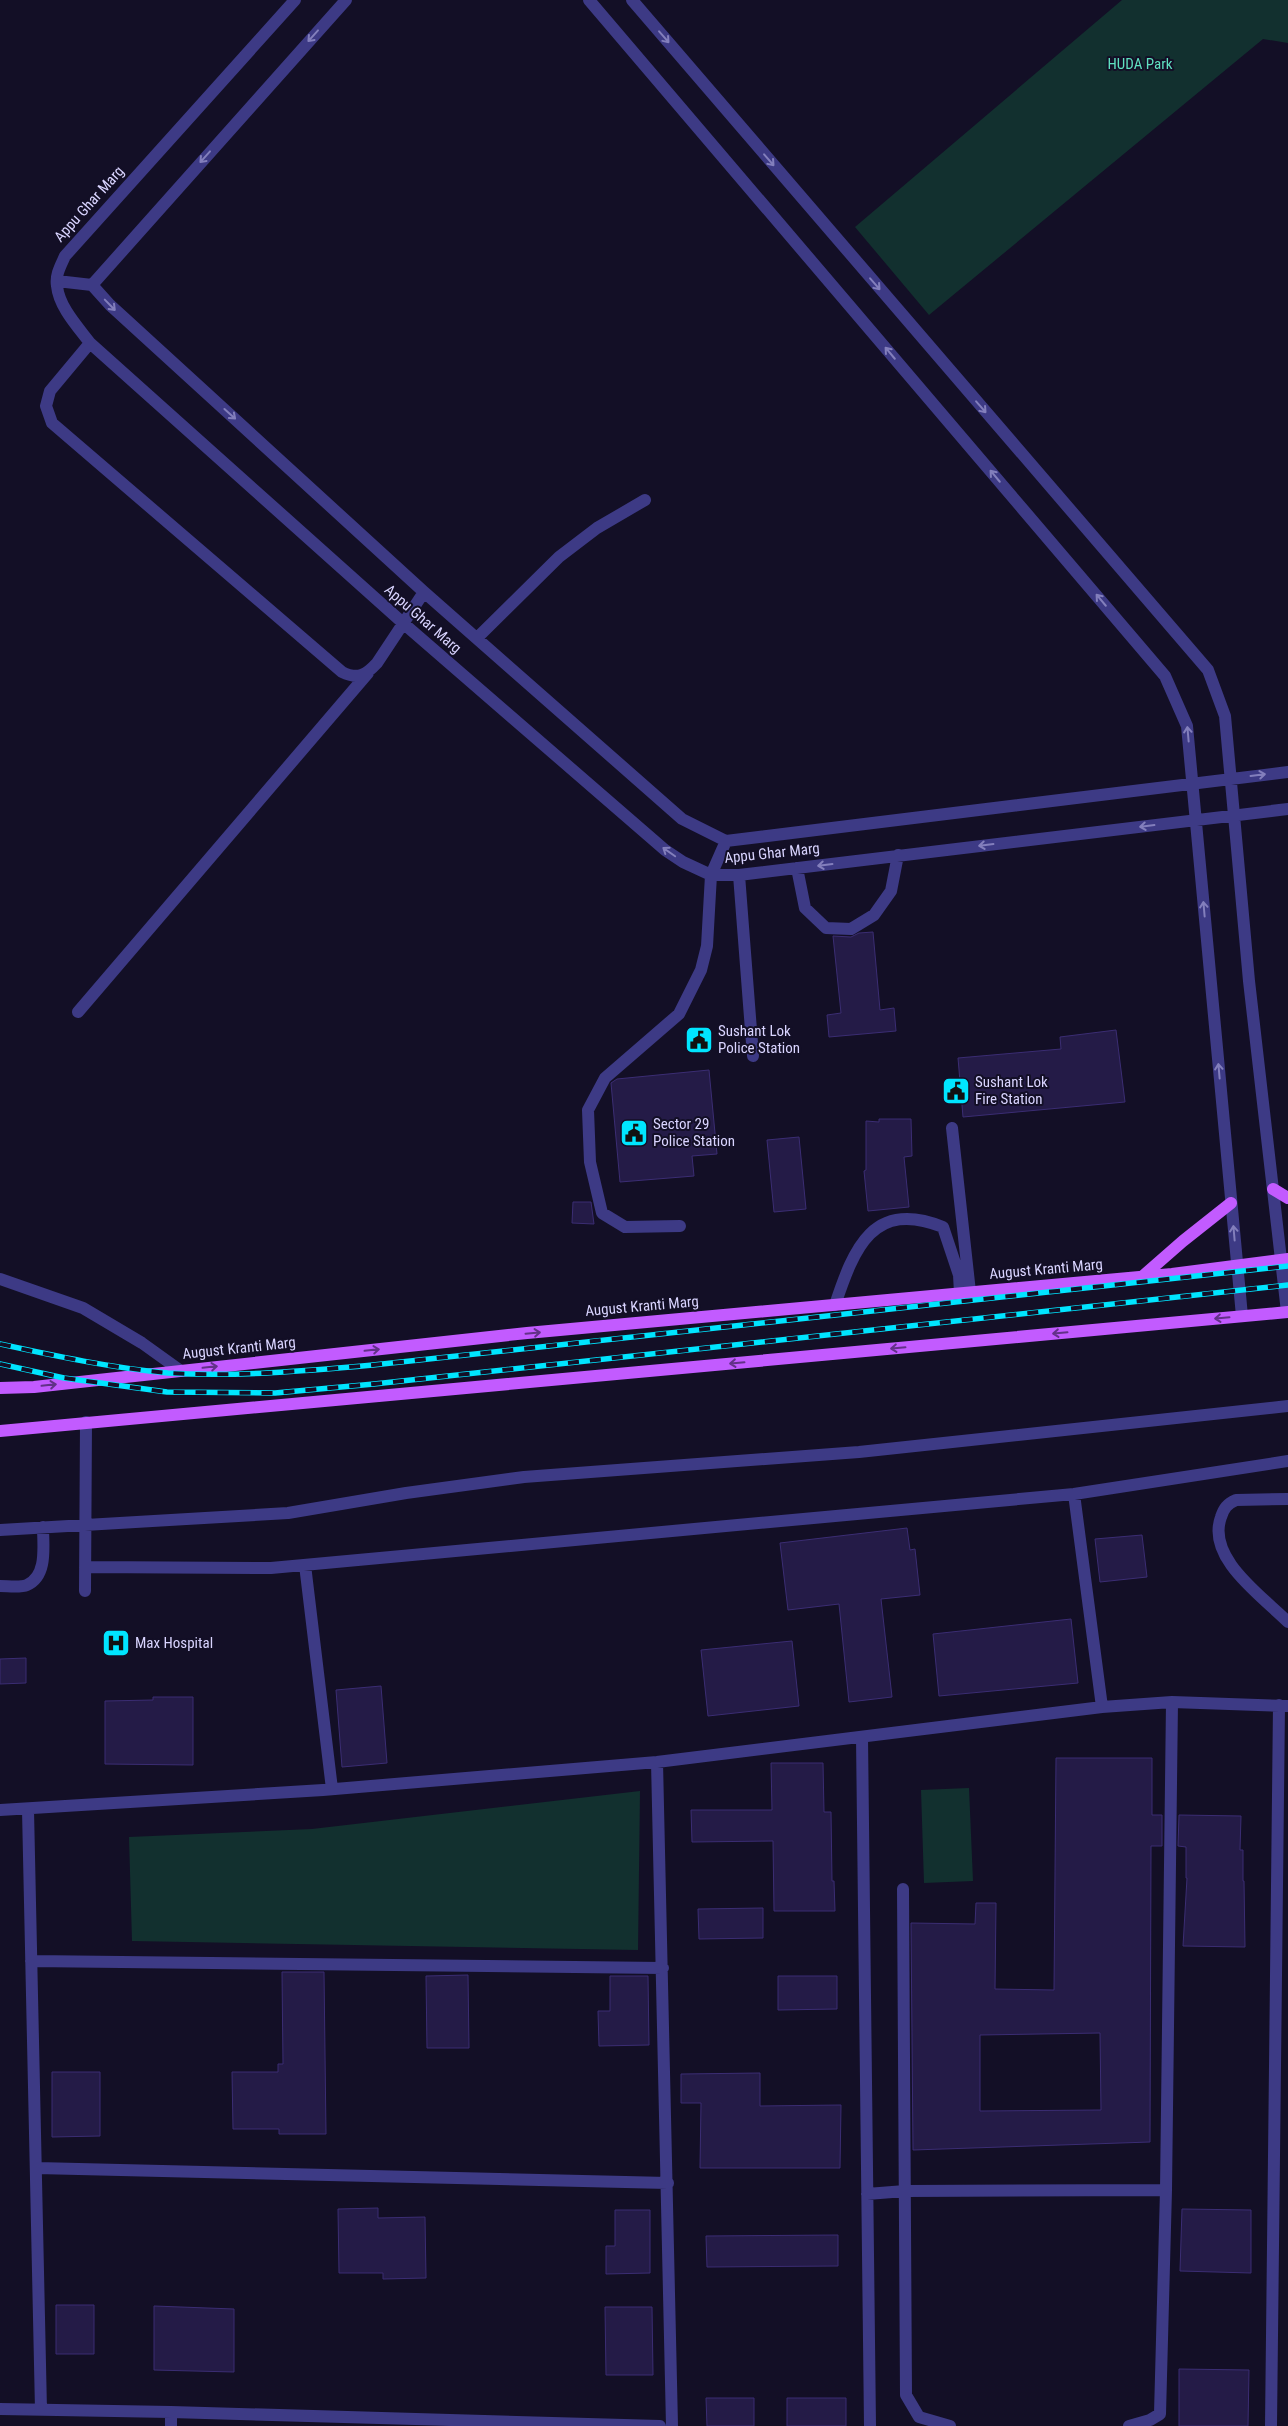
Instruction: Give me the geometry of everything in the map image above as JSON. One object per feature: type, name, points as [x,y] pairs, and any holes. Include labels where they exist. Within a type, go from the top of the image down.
[{"type":"main road","points":[[1272,1189],[1288,1198]]},
{"type":"main road","points":[[1143,1276],[1182,1241],[1231,1203]]},
{"type":"main road","name":"August Kranti Marg","points":[[0,1388],[34,1386],[527,1333],[1143,1276],[1284,1259]]},
{"type":"main road","points":[[0,1431],[1288,1312]]},
{"type":"street","name":"Appu Ghar Marg","points":[[295,0],[65,256],[58,270],[56,286],[71,318],[90,342],[402,623],[665,850],[683,862],[711,875],[739,875],[1288,809]]},
{"type":"street","points":[[57,281],[92,285],[346,0]]},
{"type":"street","points":[[589,0],[1164,676],[1187,726],[1242,1316]]},
{"type":"street","points":[[632,0],[1208,670],[1225,716],[1249,981],[1272,1189],[1284,1259],[1288,1312]]},
{"type":"street","name":"Appu Ghar Marg","points":[[92,285],[110,305],[424,592],[682,819],[726,841],[1288,772]]},
{"type":"street","points":[[90,342],[50,391],[46,406],[52,424],[342,672],[360,677],[368,673]]},
{"type":"street","points":[[477,638],[559,557],[597,528],[645,500]]},
{"type":"street","points":[[78,1012],[377,663],[424,592]]},
{"type":"street","points":[[680,1226],[625,1227],[602,1213],[590,1162],[588,1110],[605,1078],[679,1014],[701,970],[707,946],[711,875],[726,841]]},
{"type":"street","points":[[797,868],[805,908],[826,928],[850,929],[874,915],[891,891],[898,855]]},
{"type":"street","points":[[739,875],[754,1056]]},
{"type":"street","points":[[952,1128],[965,1293]]},
{"type":"street","points":[[835,1305],[846,1273],[864,1240],[882,1224],[905,1219],[923,1219],[943,1227],[965,1293]]},
{"type":"street","points":[[0,1279],[83,1308],[142,1343],[181,1370]]},
{"type":"street","points":[[0,1530],[288,1513],[406,1492],[524,1477],[860,1452],[1288,1406]]},
{"type":"street","points":[[85,1591],[87,1525],[86,1422]]},
{"type":"street","points":[[85,1567],[271,1568],[1074,1494],[1288,1461]]},
{"type":"street","points":[[1074,1494],[1102,1707]]},
{"type":"street","points":[[1288,1499],[1236,1500],[1230,1502],[1225,1507],[1221,1517],[1218,1536],[1226,1559],[1288,1622]]},
{"type":"street","points":[[0,1586],[27,1585],[37,1577],[42,1567],[43,1528]]},
{"type":"street","points":[[305,1565],[332,1789]]},
{"type":"street","points":[[1160,2426],[1166,2190],[1172,1702]]},
{"type":"street","points":[[0,1810],[28,1810],[332,1789],[657,1762],[1102,1707],[1172,1702],[1284,1705],[1271,2426]]},
{"type":"street","points":[[862,1737],[870,2426]]},
{"type":"street","points":[[657,1762],[672,2426]]},
{"type":"street","points":[[28,1810],[41,2410]]},
{"type":"street","points":[[903,1889],[906,2395],[919,2417],[950,2426]]},
{"type":"street","points":[[31,1960],[663,1968]]},
{"type":"street","points":[[37,2168],[668,2183]]},
{"type":"street","points":[[867,2194],[905,2191],[1166,2190]]},
{"type":"street","points":[[0,2409],[660,2426]]},
{"type":"street","points":[[1129,2426],[1150,2420],[1160,2414],[1160,2411]]},
{"type":"street","points":[[171,2412],[171,2426]]},
{"type":"green space","name":"HUDA Park","points":[[1122,0],[1288,0],[1288,43],[1263,39],[929,315],[855,227]]},
{"type":"green space","points":[[969,1788],[973,1881],[924,1883],[921,1790]]},
{"type":"green space","points":[[640,1791],[638,1950],[132,1941],[129,1837],[312,1829]]},
{"type":"building","points":[[873,932],[880,1010],[894,1008],[896,1031],[829,1037],[827,1015],[841,1013],[833,936],[851,937],[859,933]]},
{"type":"building","points":[[1116,1030],[1125,1102],[963,1117],[958,1058],[1061,1049],[1060,1037]]},
{"type":"building","name":"Sector 29 Police Station","points":[[709,1070],[717,1154],[692,1156],[694,1176],[620,1182],[611,1083],[617,1079]]},
{"type":"building","points":[[879,1119],[911,1119],[912,1156],[904,1157],[909,1207],[868,1211],[864,1171],[866,1170],[866,1121],[879,1122]]},
{"type":"building","points":[[799,1137],[806,1209],[774,1212],[767,1140]]},
{"type":"building","points":[[573,1202],[591,1202],[594,1224],[572,1223]]},
{"type":"building","points":[[907,1528],[910,1550],[915,1549],[920,1595],[881,1599],[892,1697],[849,1702],[839,1604],[788,1610],[780,1543]]},
{"type":"building","points":[[1142,1535],[1147,1577],[1100,1582],[1095,1539]]},
{"type":"building","points":[[1071,1619],[1078,1683],[939,1696],[933,1634]]},
{"type":"building","points":[[792,1641],[799,1706],[708,1716],[701,1650]]},
{"type":"building","points":[[26,1658],[26,1683],[0,1684],[0,1659]]},
{"type":"building","points":[[381,1686],[387,1763],[342,1767],[336,1690]]},
{"type":"building","points":[[153,1697],[193,1697],[193,1765],[105,1764],[105,1701],[153,1700]]},
{"type":"building","points":[[1056,1758],[1152,1758],[1152,1815],[1162,1815],[1162,1846],[1151,1846],[1150,2142],[913,2150],[911,1923],[975,1924],[976,1903],[996,1903],[995,1989],[1054,1990]],"holes":[[[1100,2033],[1101,2110],[980,2111],[980,2035]]]},
{"type":"building","points":[[771,1763],[823,1763],[824,1812],[831,1812],[832,1881],[834,1881],[835,1911],[774,1911],[773,1841],[692,1842],[691,1810],[772,1810]]},
{"type":"building","points":[[1179,1815],[1241,1816],[1240,1850],[1243,1850],[1245,1947],[1183,1946],[1187,1878],[1186,1847],[1178,1846]]},
{"type":"building","points":[[763,1908],[763,1938],[699,1939],[698,1909]]},
{"type":"building","points":[[282,1972],[324,1972],[326,2134],[279,2134],[279,2129],[233,2129],[232,2072],[278,2072],[278,2064],[283,2064]]},
{"type":"building","points":[[468,1975],[469,2048],[427,2048],[426,1976]]},
{"type":"building","points":[[610,1976],[648,1976],[649,2045],[599,2046],[598,2011],[610,2011]]},
{"type":"building","points":[[778,1976],[837,1976],[837,2009],[778,2010]]},
{"type":"building","points":[[52,2072],[100,2072],[100,2136],[52,2137]]},
{"type":"building","points":[[760,2073],[760,2106],[841,2105],[840,2168],[700,2168],[701,2103],[681,2103],[681,2074]]},
{"type":"building","points":[[378,2208],[378,2218],[425,2217],[426,2278],[383,2279],[383,2273],[339,2273],[338,2209]]},
{"type":"building","points":[[1182,2209],[1251,2210],[1251,2273],[1180,2271]]},
{"type":"building","points":[[615,2210],[650,2210],[650,2273],[606,2274],[606,2246],[615,2246]]},
{"type":"building","points":[[838,2235],[838,2266],[707,2267],[706,2236]]},
{"type":"building","points":[[56,2305],[94,2305],[94,2354],[56,2354]]},
{"type":"building","points":[[154,2306],[234,2309],[234,2372],[154,2370]]},
{"type":"building","points":[[605,2307],[652,2307],[653,2375],[606,2375]]},
{"type":"building","points":[[1179,2369],[1249,2370],[1248,2426],[1179,2426]]},
{"type":"building","points":[[706,2398],[754,2398],[754,2426],[707,2426]]},
{"type":"building","points":[[787,2398],[846,2398],[846,2426],[787,2426]]},
{"type":"railway","points":[[0,1344],[105,1365],[168,1373],[245,1374],[296,1371],[373,1365],[1288,1266]]},
{"type":"railway","points":[[0,1364],[64,1378],[167,1392],[275,1393],[374,1384],[1288,1285]]},
{"type":"place","name":"Sushant Lok Police Station","points":[[699,1040]]},
{"type":"place","name":"Sushant Lok Fire Station","points":[[956,1091]]},
{"type":"place","name":"Sector 29 Police Station","points":[[634,1133]]},
{"type":"place","name":"Max Hospital","points":[[116,1643]]}]
